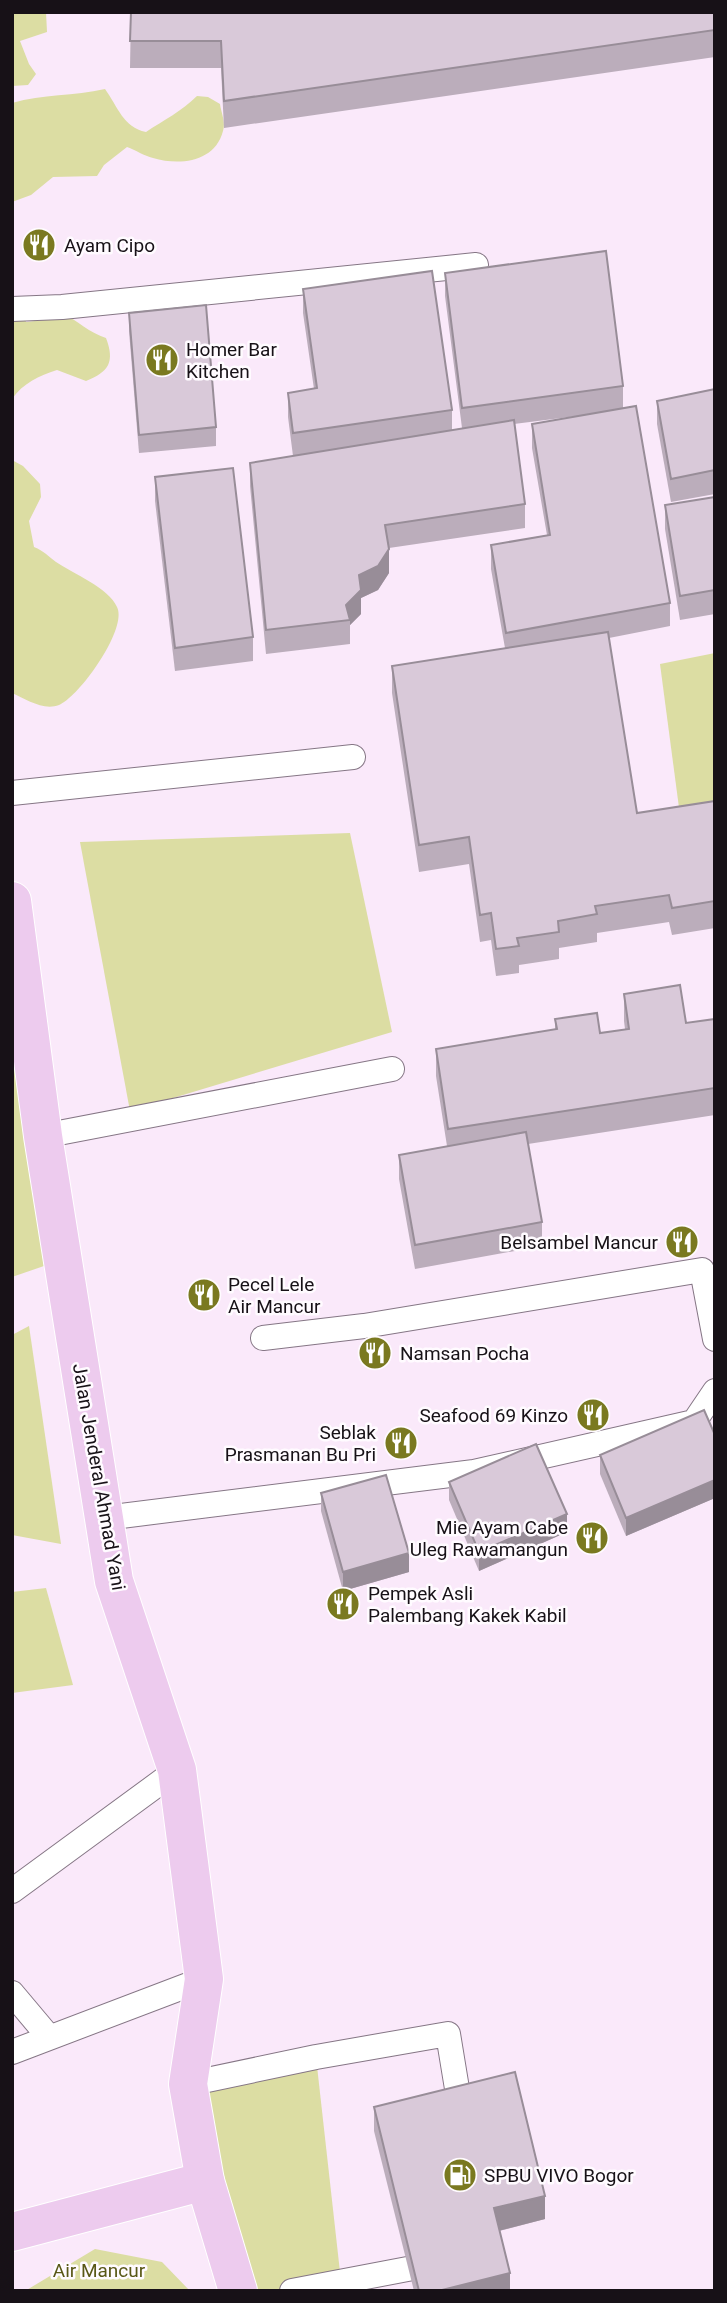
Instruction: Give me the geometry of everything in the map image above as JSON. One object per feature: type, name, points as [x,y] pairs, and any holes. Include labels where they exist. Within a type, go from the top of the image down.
[{"type":"main road","name":"Jalan Jenderal Ahmad Yani","points":[[12,901],[43,1136],[114,1581],[177,1770],[204,1979],[188,2084],[205,2181],[238,2291]]},
{"type":"main road","points":[[12,2232],[205,2181]]},
{"type":"lane","points":[[12,309],[62,307],[476,264]]},
{"type":"lane","points":[[12,793],[353,757]]},
{"type":"lane","points":[[43,1136],[392,1069]]},
{"type":"lane","points":[[263,1338],[364,1326],[702,1270],[715,1339]]},
{"type":"lane","points":[[104,1518],[474,1472],[694,1422],[715,1391]]},
{"type":"lane","points":[[12,1891],[177,1770]]},
{"type":"lane","points":[[12,2052],[204,1979]]},
{"type":"lane","points":[[12,1993],[49,2038]]},
{"type":"lane","points":[[188,2084],[316,2057],[448,2034],[467,2144]]},
{"type":"lane","points":[[292,2291],[459,2259]]},
{"type":"green space","points":[[12,12],[46,12],[47,32],[20,41],[36,74],[28,85],[12,86]]},
{"type":"green space","points":[[105,89],[126,121],[146,132],[197,96],[208,97],[220,104],[224,125],[219,141],[204,155],[174,162],[146,156],[127,147],[104,165],[97,176],[53,177],[31,195],[12,202],[12,103]]},
{"type":"green space","points":[[12,300],[23,310],[26,322],[52,319],[62,312],[106,338],[110,360],[105,370],[86,381],[57,370],[32,381],[12,399]]},
{"type":"green space","points":[[12,460],[23,466],[40,484],[41,497],[29,521],[34,547],[98,587],[117,607],[115,630],[100,661],[68,699],[59,705],[47,707],[12,693]]},
{"type":"green space","points":[[715,653],[715,839],[683,838],[660,664]]},
{"type":"green space","points":[[350,833],[392,1032],[130,1111],[80,842]]},
{"type":"green space","points":[[12,1047],[44,1266],[12,1277]]},
{"type":"green space","points":[[29,1326],[61,1544],[12,1535],[12,1335]]},
{"type":"green space","points":[[46,1588],[73,1685],[12,1693],[12,1592]]},
{"type":"green space","points":[[316,2057],[341,2281],[292,2291],[238,2291],[188,2084]]},
{"type":"green space","name":"Air Mancur","points":[[95,2249],[162,2262],[190,2291],[25,2291]]},
{"type":"building","points":[[131,12],[715,12],[715,30],[224,101],[221,41],[130,41]]},
{"type":"building","points":[[606,251],[623,386],[462,408],[445,273]]},
{"type":"building","points":[[432,271],[452,410],[293,433],[288,393],[317,388],[303,289]]},
{"type":"building","points":[[206,305],[216,427],[139,435],[129,313]]},
{"type":"building","points":[[715,389],[715,470],[671,479],[657,401]]},
{"type":"building","points":[[636,406],[670,603],[506,633],[491,545],[550,535],[532,424]]},
{"type":"building","points":[[514,420],[525,504],[385,525],[389,549],[378,566],[359,575],[361,590],[346,605],[350,620],[266,630],[250,463]]},
{"type":"building","points":[[233,468],[253,637],[175,648],[155,477]]},
{"type":"building","points":[[715,497],[715,590],[680,596],[665,505]]},
{"type":"building","points":[[608,632],[637,813],[715,801],[715,901],[672,908],[669,895],[595,906],[597,914],[558,921],[559,932],[517,938],[519,946],[496,949],[491,913],[480,915],[469,837],[419,845],[392,666]]},
{"type":"building","points":[[680,985],[686,1023],[715,1019],[715,1088],[448,1129],[436,1049],[557,1029],[555,1019],[597,1013],[600,1033],[629,1029],[624,994]]},
{"type":"building","points":[[526,1132],[542,1222],[415,1245],[399,1155]]},
{"type":"building","points":[[704,1410],[715,1435],[715,1480],[626,1518],[600,1455]]},
{"type":"building","points":[[536,1444],[567,1514],[479,1552],[449,1482]]},
{"type":"building","points":[[386,1475],[409,1553],[343,1572],[321,1493]]},
{"type":"building","name":"SPBU VIVO Bogor","points":[[515,2072],[545,2196],[494,2208],[510,2273],[438,2291],[419,2291],[374,2107]]},
{"type":"place","name":"Ayam Cipo","points":[[39,245]]},
{"type":"place","name":"Homer Bar Kitchen","points":[[162,360]]},
{"type":"place","name":"Belsambel Mancur","points":[[682,1242]]},
{"type":"place","name":"Pecel Lele Air Mancur","points":[[204,1295]]},
{"type":"place","name":"Namsan Pocha","points":[[375,1353]]},
{"type":"place","name":"Seafood 69 Kinzo","points":[[593,1415]]},
{"type":"place","name":"Seblak Prasmanan Bu Pri","points":[[401,1443]]},
{"type":"place","name":"Mie Ayam Cabe Uleg Rawamangun","points":[[592,1538]]},
{"type":"place","name":"Pempek Asli Palembang Kakek Kabil","points":[[343,1604]]},
{"type":"place","name":"SPBU VIVO Bogor","points":[[460,2175]]}]
